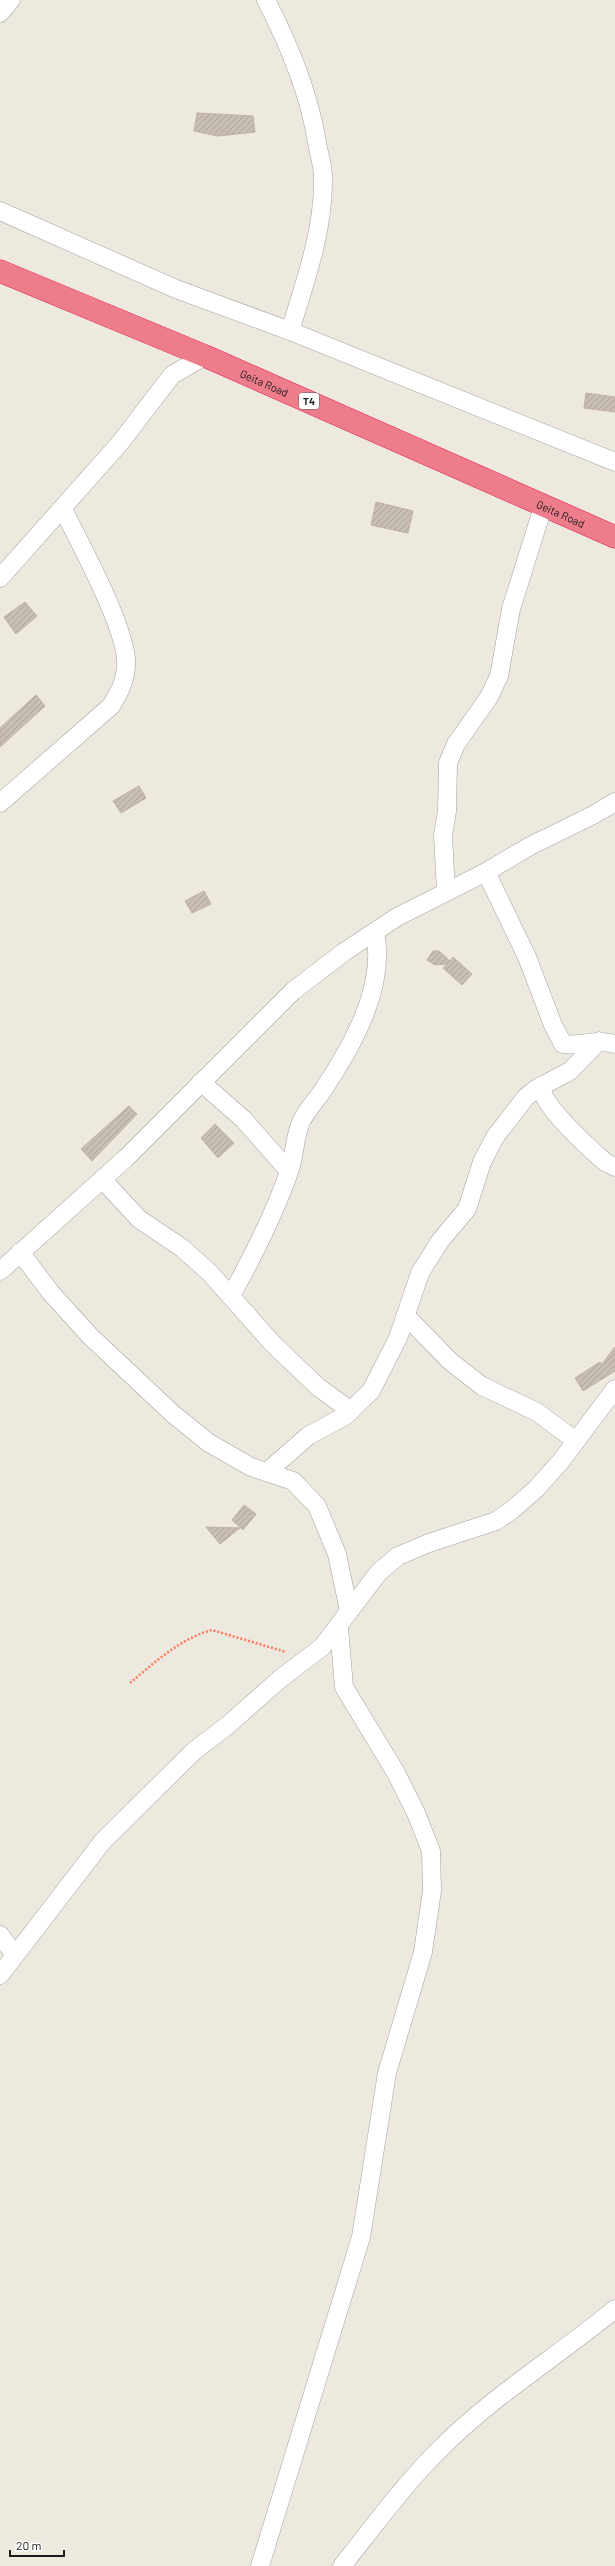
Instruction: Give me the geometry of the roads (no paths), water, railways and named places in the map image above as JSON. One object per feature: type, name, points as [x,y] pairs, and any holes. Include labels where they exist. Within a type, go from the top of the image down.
[{"type":"highway","name":"Geita Road","points":[[0,271],[206,356],[615,536]]},
{"type":"street","points":[[0,13],[12,0]]},
{"type":"street","points":[[266,0],[289,46],[313,117],[323,177],[319,221],[311,264],[290,331]]},
{"type":"street","points":[[0,211],[176,289],[290,331],[615,462]]},
{"type":"street","points":[[0,578],[63,510],[120,444],[172,375],[206,356]]},
{"type":"street","points":[[446,892],[443,835],[447,811],[448,763],[456,744],[489,697],[499,676],[511,609],[530,554],[542,510],[551,509]]},
{"type":"street","points":[[0,803],[111,706],[122,688],[126,665],[121,635],[107,600],[63,510]]},
{"type":"street","points":[[0,1271],[126,1158],[293,991],[397,917],[486,872],[615,802]]},
{"type":"street","points":[[486,872],[527,957],[553,1025],[563,1044],[607,1043]]},
{"type":"street","points":[[231,1296],[260,1240],[289,1171],[301,1122],[343,1058],[366,1008],[377,967],[378,951],[375,932]]},
{"type":"street","points":[[267,1472],[308,1436],[351,1411],[371,1391],[398,1338],[420,1273],[440,1241],[467,1209],[482,1162],[495,1137],[526,1097],[541,1086],[570,1071],[607,1043]]},
{"type":"street","points":[[201,1082],[243,1119],[289,1171]]},
{"type":"street","points":[[541,1086],[545,1099],[554,1113],[605,1162],[615,1167]]},
{"type":"street","points":[[102,1179],[139,1219],[195,1259],[318,1387],[351,1411]]},
{"type":"street","points":[[20,1252],[51,1293],[90,1336],[173,1414],[209,1443],[251,1467],[293,1481],[317,1506],[337,1554],[349,1611]]},
{"type":"street","points":[[406,1316],[439,1351],[482,1386],[537,1412],[576,1441]]},
{"type":"street","points":[[0,1975],[103,1841],[194,1751],[322,1647],[339,1627],[349,1611],[379,1572],[398,1556],[429,1543],[496,1521],[512,1510],[536,1489],[576,1441],[615,1389]]},
{"type":"street","points":[[260,2566],[361,2237],[387,2073],[423,1952],[432,1891],[431,1851],[416,1813],[396,1773],[344,1688],[339,1627]]},
{"type":"street","points":[[0,1935],[15,1955]]},
{"type":"street","points":[[342,2566],[389,2506],[441,2448],[488,2405],[615,2310]]}]
